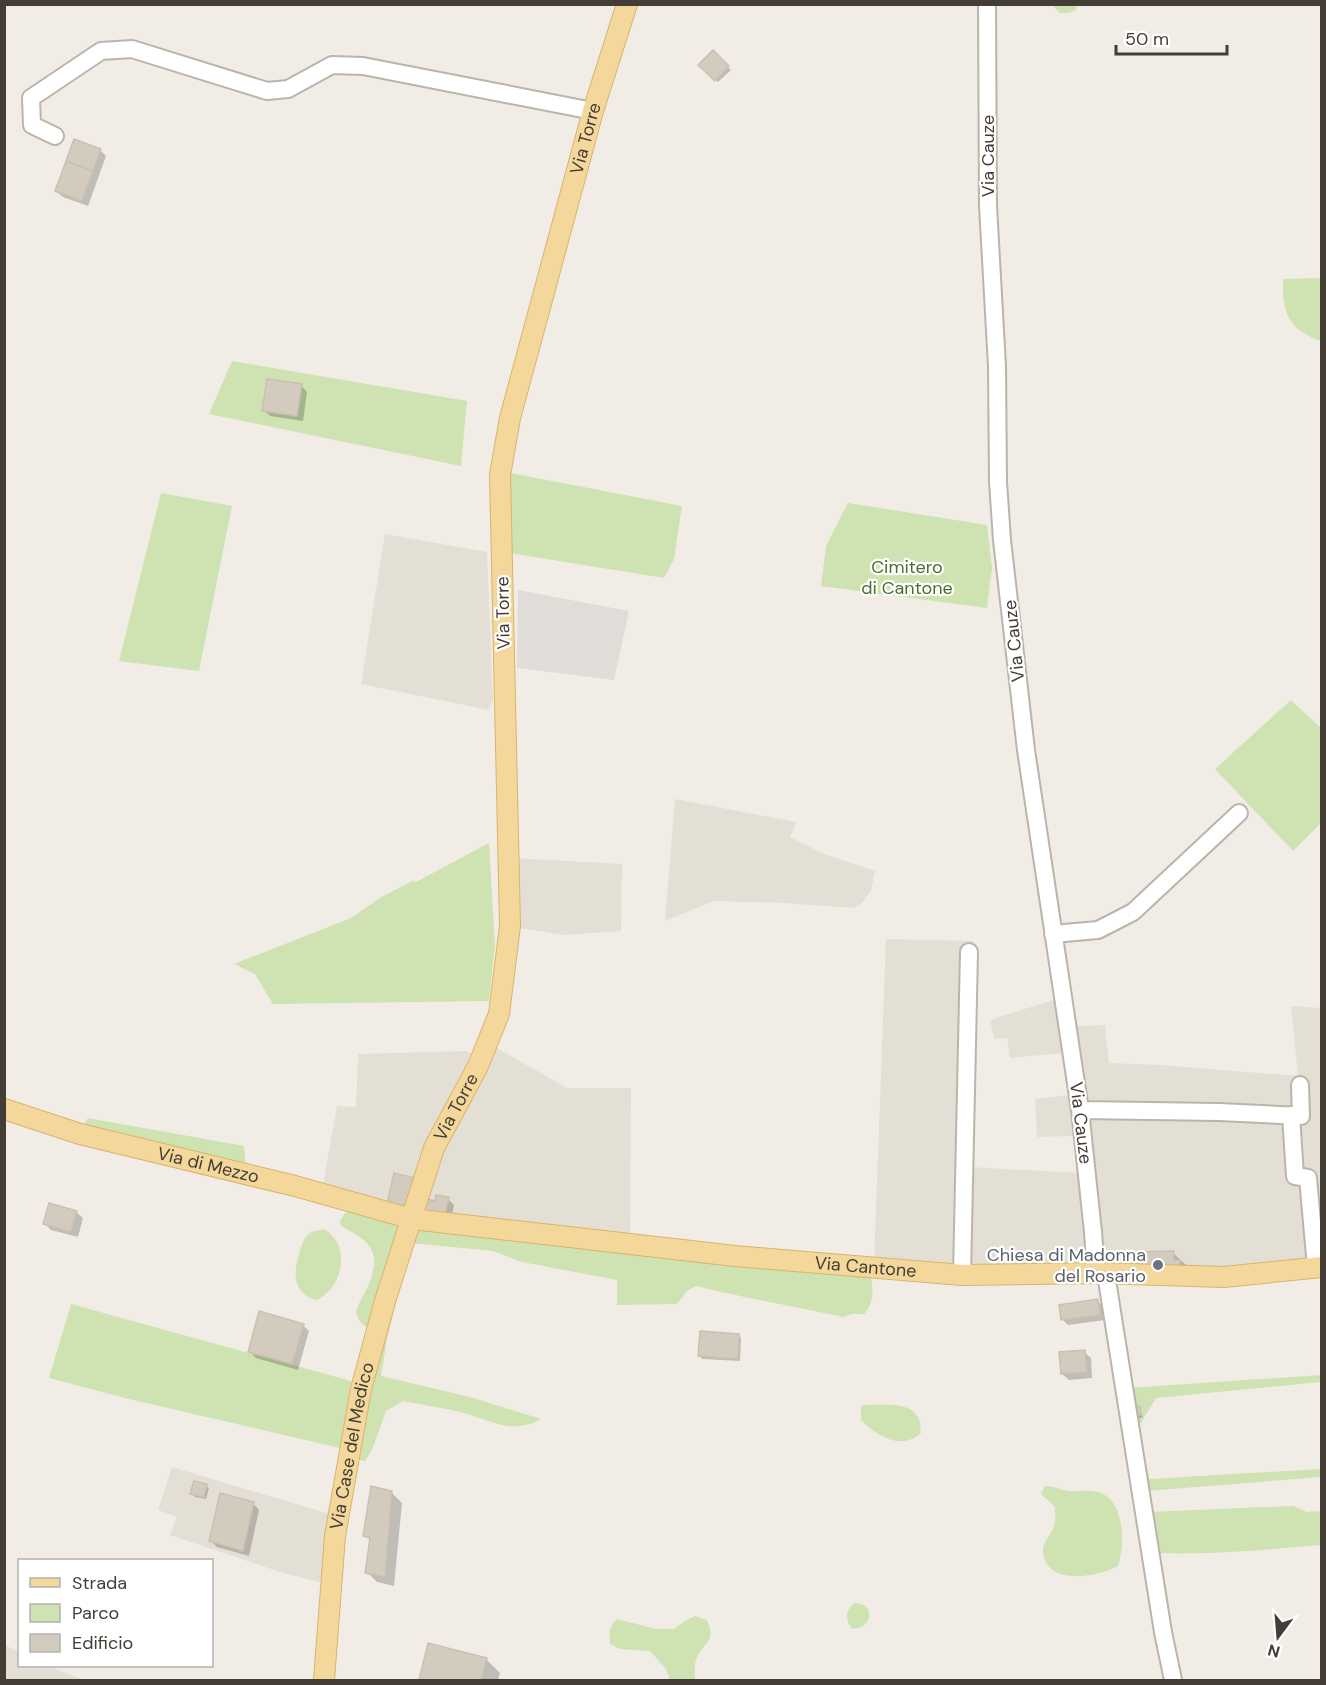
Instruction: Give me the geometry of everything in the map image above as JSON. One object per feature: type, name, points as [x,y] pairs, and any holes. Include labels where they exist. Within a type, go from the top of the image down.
[{"type":"main road","name":"Via Torre","points":[[412,1219],[434,1148],[478,1066],[499,1014],[510,927],[500,475],[510,418],[593,111],[627,4]]},
{"type":"main road","name":"Via di Mezzo","points":[[4,1109],[80,1134],[296,1186],[412,1219]]},
{"type":"main road","name":"Via Cantone","points":[[412,1219],[735,1256],[962,1275],[1101,1274],[1224,1277],[1319,1267]]},
{"type":"main road","name":"Via Case del Medico","points":[[324,1680],[335,1536],[361,1389],[385,1301],[412,1219]]},
{"type":"street","name":"Via Cauze","points":[[987,4],[988,206],[997,366],[998,482],[1002,540],[1026,750],[1080,1110],[1094,1232],[1162,1632],[1173,1680]]},
{"type":"street","points":[[55,136],[32,124],[31,98],[102,51],[132,49],[267,92],[288,90],[332,66],[363,66],[593,111]]},
{"type":"street","points":[[1053,934],[1098,930],[1133,912],[1239,813]]},
{"type":"street","points":[[962,1275],[969,952]]},
{"type":"street","points":[[1080,1110],[1300,1116],[1300,1085]]},
{"type":"street","points":[[1291,1115],[1295,1176],[1308,1178],[1319,1267]]},
{"type":"shaded area","points":[[385,534],[487,552],[493,700],[489,710],[361,684]]},
{"type":"shaded area","points":[[518,590],[629,611],[614,680],[517,668]]},
{"type":"shaded area","points":[[675,799],[796,822],[790,837],[824,854],[875,871],[871,891],[862,903],[853,908],[714,901],[665,921]]},
{"type":"shaded area","points":[[513,858],[622,864],[621,931],[564,935],[513,927]]},
{"type":"shaded area","points":[[886,939],[973,941],[969,1167],[1081,1173],[1078,1136],[1037,1137],[1035,1099],[1069,1095],[1062,1053],[1010,1058],[1007,1038],[994,1039],[990,1020],[1072,994],[1077,1026],[1105,1025],[1109,1063],[1298,1076],[1291,1006],[1321,1008],[1321,1266],[1224,1276],[874,1263]]},
{"type":"shaded area","points":[[497,1048],[567,1088],[631,1088],[630,1239],[422,1217],[430,1171]]},
{"type":"shaded area","points":[[466,1051],[472,1054],[427,1142],[411,1215],[322,1190],[337,1106],[356,1107],[358,1054]]},
{"type":"shaded area","points":[[172,1467],[330,1514],[323,1583],[280,1572],[170,1535],[177,1517],[158,1510]]},
{"type":"shaded area","points":[[5,1645],[18,1652],[18,1667],[51,1667],[84,1680],[5,1680]]},
{"type":"green space","points":[[1052,5],[1077,5],[1076,10],[1060,13]]},
{"type":"green space","points":[[1322,278],[1321,341],[1301,331],[1289,318],[1284,301],[1283,279]]},
{"type":"green space","points":[[232,361],[467,401],[461,466],[209,414]]},
{"type":"green space","points":[[506,472],[682,506],[674,559],[664,578],[504,552]]},
{"type":"green space","points":[[161,493],[232,506],[199,671],[119,661]]},
{"type":"green space","name":"Cimitero di Cantone","points":[[848,503],[987,525],[992,568],[987,608],[821,586],[826,546]]},
{"type":"green space","points":[[1291,700],[1322,729],[1321,823],[1293,851],[1215,769]]},
{"type":"green space","points":[[489,843],[495,946],[489,1001],[273,1004],[255,974],[234,964],[351,918],[380,898],[412,881],[416,882]]},
{"type":"green space","points":[[88,1118],[244,1146],[246,1167],[83,1126]]},
{"type":"green space","points":[[353,1212],[407,1229],[374,1329],[362,1324],[356,1312],[370,1281],[374,1261],[373,1253],[365,1241],[341,1226],[340,1221],[345,1213]]},
{"type":"green space","points":[[324,1229],[333,1236],[338,1245],[341,1266],[333,1286],[317,1300],[303,1293],[299,1288],[296,1269],[306,1237],[313,1231]]},
{"type":"green space","points":[[418,1229],[870,1274],[872,1296],[870,1306],[864,1314],[843,1317],[696,1286],[687,1291],[677,1304],[617,1305],[617,1280],[522,1262],[493,1251],[411,1243]]},
{"type":"green space","points":[[411,1243],[387,1339],[381,1376],[470,1397],[541,1419],[520,1426],[502,1425],[456,1411],[403,1401],[386,1411],[372,1450],[365,1461],[354,1459],[371,1372]]},
{"type":"green space","points":[[71,1304],[351,1381],[340,1448],[49,1378]]},
{"type":"green space","points":[[1321,1375],[1321,1382],[1156,1398],[1139,1426],[1149,1479],[1321,1469],[1321,1477],[1146,1491],[1127,1388]]},
{"type":"green space","points":[[864,1405],[895,1405],[910,1409],[920,1420],[921,1433],[905,1441],[882,1436],[861,1420],[861,1407]]},
{"type":"green space","points":[[1045,1486],[1068,1491],[1097,1492],[1109,1498],[1119,1515],[1121,1525],[1122,1547],[1118,1566],[1086,1576],[1062,1574],[1053,1570],[1046,1562],[1043,1551],[1044,1544],[1055,1524],[1055,1507],[1041,1494]]},
{"type":"green space","points":[[1293,1506],[1307,1512],[1321,1511],[1321,1545],[1216,1553],[1153,1553],[1148,1512]]},
{"type":"green space","points":[[855,1603],[866,1607],[869,1616],[864,1625],[852,1629],[847,1615],[849,1608]]},
{"type":"green space","points":[[695,1616],[707,1620],[710,1638],[696,1660],[695,1680],[670,1680],[666,1669],[650,1651],[620,1649],[610,1644],[610,1630],[617,1619],[656,1629],[674,1629]]},
{"type":"building","points":[[713,50],[729,66],[715,81],[698,65]]},
{"type":"building","points":[[74,139],[101,149],[93,171],[66,161]]},
{"type":"building","points":[[66,161],[93,171],[82,201],[55,191]]},
{"type":"building","points":[[267,379],[302,384],[297,416],[262,411]]},
{"type":"building","points":[[394,1173],[419,1179],[411,1213],[386,1208]]},
{"type":"building","points":[[436,1195],[449,1197],[444,1219],[423,1215],[426,1199],[435,1201]]},
{"type":"building","points":[[49,1203],[77,1211],[71,1232],[43,1224]]},
{"type":"building","name":"Chiesa di Madonna del Rosario","points":[[1174,1251],[1174,1260],[1180,1260],[1180,1271],[1137,1269],[1135,1252]]},
{"type":"building","points":[[1098,1299],[1100,1315],[1061,1320],[1059,1305]]},
{"type":"building","points":[[259,1311],[304,1324],[292,1364],[248,1352]]},
{"type":"building","points":[[700,1331],[739,1334],[738,1359],[698,1356]]},
{"type":"building","points":[[1085,1350],[1087,1372],[1061,1374],[1059,1352]]},
{"type":"building","points":[[1140,1406],[1141,1415],[1133,1417],[1132,1407]]},
{"type":"building","points":[[194,1481],[207,1484],[204,1497],[190,1494]]},
{"type":"building","points":[[371,1486],[392,1491],[385,1577],[365,1573],[370,1538],[363,1536]]},
{"type":"building","points":[[220,1493],[254,1502],[243,1551],[209,1541]]},
{"type":"building","points":[[428,1643],[487,1658],[481,1680],[419,1680]]},
{"type":"place","name":"Chiesa di Madonna del Rosario","points":[[1158,1265]]}]
